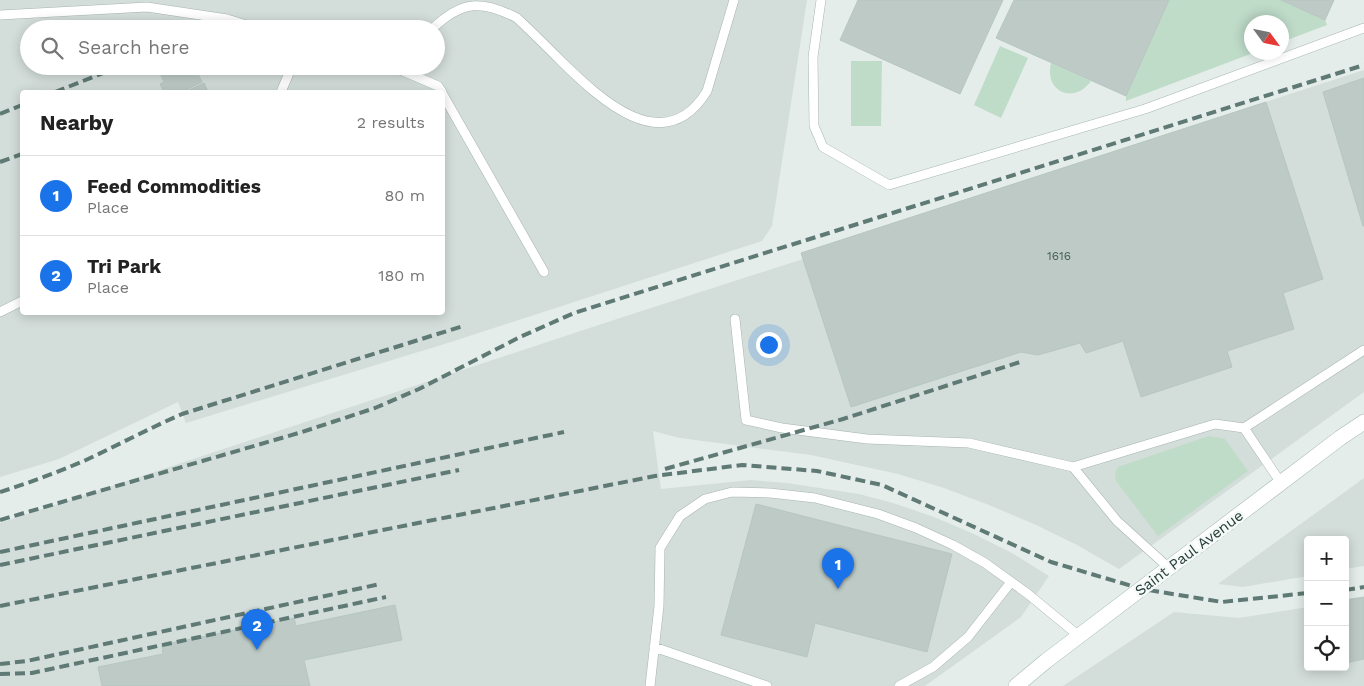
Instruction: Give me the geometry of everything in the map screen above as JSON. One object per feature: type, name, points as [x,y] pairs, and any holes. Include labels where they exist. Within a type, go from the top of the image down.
[{"type":"street","name":"Saint Paul Avenue","points":[[1016,686],[1340,438],[1364,422]]},
{"type":"lane","points":[[442,20],[464,5],[478,1],[492,3],[507,10],[517,18],[587,86],[602,98],[634,118],[663,123],[678,118],[690,111],[700,102],[707,91],[734,0]]},
{"type":"lane","points":[[821,0],[814,57],[814,126],[823,146],[889,185],[1145,109],[1364,28]]},
{"type":"lane","points":[[0,15],[147,7],[230,20]]},
{"type":"lane","points":[[283,90],[289,75]]},
{"type":"lane","points":[[417,75],[438,86],[440,90]]},
{"type":"lane","points":[[445,98],[544,272]]},
{"type":"lane","points":[[0,312],[20,303]]},
{"type":"lane","points":[[735,319],[746,420],[782,428],[867,438],[969,443],[1073,467],[1215,424],[1244,428],[1364,350]]},
{"type":"lane","points":[[1244,428],[1281,483]]},
{"type":"lane","points":[[1073,467],[1117,522],[1170,568]]},
{"type":"lane","points":[[650,686],[659,606],[660,548],[680,516],[705,499],[732,492],[770,493],[815,498],[878,514],[953,545],[985,563],[1012,582],[1079,636]]},
{"type":"lane","points":[[899,686],[933,667],[968,637],[1012,582]]},
{"type":"lane","points":[[654,647],[767,686]]},
{"type":"shaded area","points":[[0,0],[807,0],[772,226],[762,241],[451,342],[186,423],[178,402],[59,459],[0,477]]},
{"type":"shaded area","points":[[1364,70],[1364,392],[1119,569],[1077,545],[1034,524],[944,488],[898,474],[811,455],[680,438],[653,431],[661,489],[751,480],[787,483],[859,494],[934,517],[974,534],[1012,553],[1049,576],[1021,617],[925,686],[0,686],[0,523],[803,259],[801,253]]},
{"type":"shaded area","points":[[1364,478],[1364,566],[1349,568],[1349,536],[1304,536],[1304,577],[1243,587],[1218,584]]},
{"type":"shaded area","points":[[1364,597],[1364,686],[1063,686],[1174,612],[1239,618],[1304,608],[1304,671],[1349,671],[1349,599]]},
{"type":"green space","points":[[1169,0],[1281,0],[1325,20],[1327,25],[1289,39],[1289,15],[1244,15],[1244,56],[1126,101],[1126,96]]},
{"type":"green space","points":[[1000,46],[1028,58],[1001,118],[974,105]]},
{"type":"green space","points":[[851,61],[882,61],[881,126],[851,126]]},
{"type":"green space","points":[[1051,63],[1091,81],[1077,92],[1062,92],[1056,88],[1052,81],[1050,73]]},
{"type":"green space","points":[[1209,436],[1225,439],[1248,471],[1158,536],[1116,481],[1115,473],[1118,467]]},
{"type":"building","points":[[858,0],[1003,0],[960,94],[840,40]]},
{"type":"building","points":[[1014,0],[1169,0],[1126,96],[996,38]]},
{"type":"building","points":[[1281,0],[1334,0],[1325,20]]},
{"type":"building","points":[[161,75],[198,75],[202,82],[185,90],[163,90],[160,84],[164,82]]},
{"type":"building","points":[[1364,78],[1364,226],[1363,226],[1323,92]]},
{"type":"building","points":[[204,83],[207,90],[189,90]]},
{"type":"building","points":[[1266,102],[1323,279],[1283,293],[1294,329],[1227,351],[1232,367],[1141,397],[1123,341],[1086,353],[1080,343],[1038,355],[1021,352],[851,407],[801,253]]},
{"type":"building","points":[[756,504],[952,554],[927,652],[815,623],[807,657],[721,635]]},
{"type":"building","points":[[1364,597],[1364,659],[1349,662],[1349,626],[1349,599]]},
{"type":"building","points":[[395,605],[402,640],[304,660],[310,686],[102,686],[98,667],[163,654],[162,645],[294,618],[296,626]]},
{"type":"railway","points":[[0,520],[302,432],[375,408],[419,389],[520,337],[574,313],[1364,65]]},
{"type":"railway","points":[[60,90],[98,75]]},
{"type":"railway","points":[[0,114],[20,106]]},
{"type":"railway","points":[[0,162],[20,155]]},
{"type":"railway","points":[[0,492],[86,460],[182,414],[463,326]]},
{"type":"railway","points":[[665,469],[843,419],[1020,362]]},
{"type":"railway","points":[[0,552],[564,432]]},
{"type":"railway","points":[[0,606],[655,476],[742,465],[817,471],[882,485],[1051,562],[1142,589],[1222,602],[1304,593]]},
{"type":"railway","points":[[0,565],[459,470]]},
{"type":"railway","points":[[0,664],[27,661],[380,584]]},
{"type":"railway","points":[[1349,589],[1364,587]]},
{"type":"railway","points":[[0,674],[32,673],[386,597]]},
{"type":"place","name":"Feed Commodities","points":[[838,589]]},
{"type":"place","name":"Tri Park","points":[[257,650]]}]
